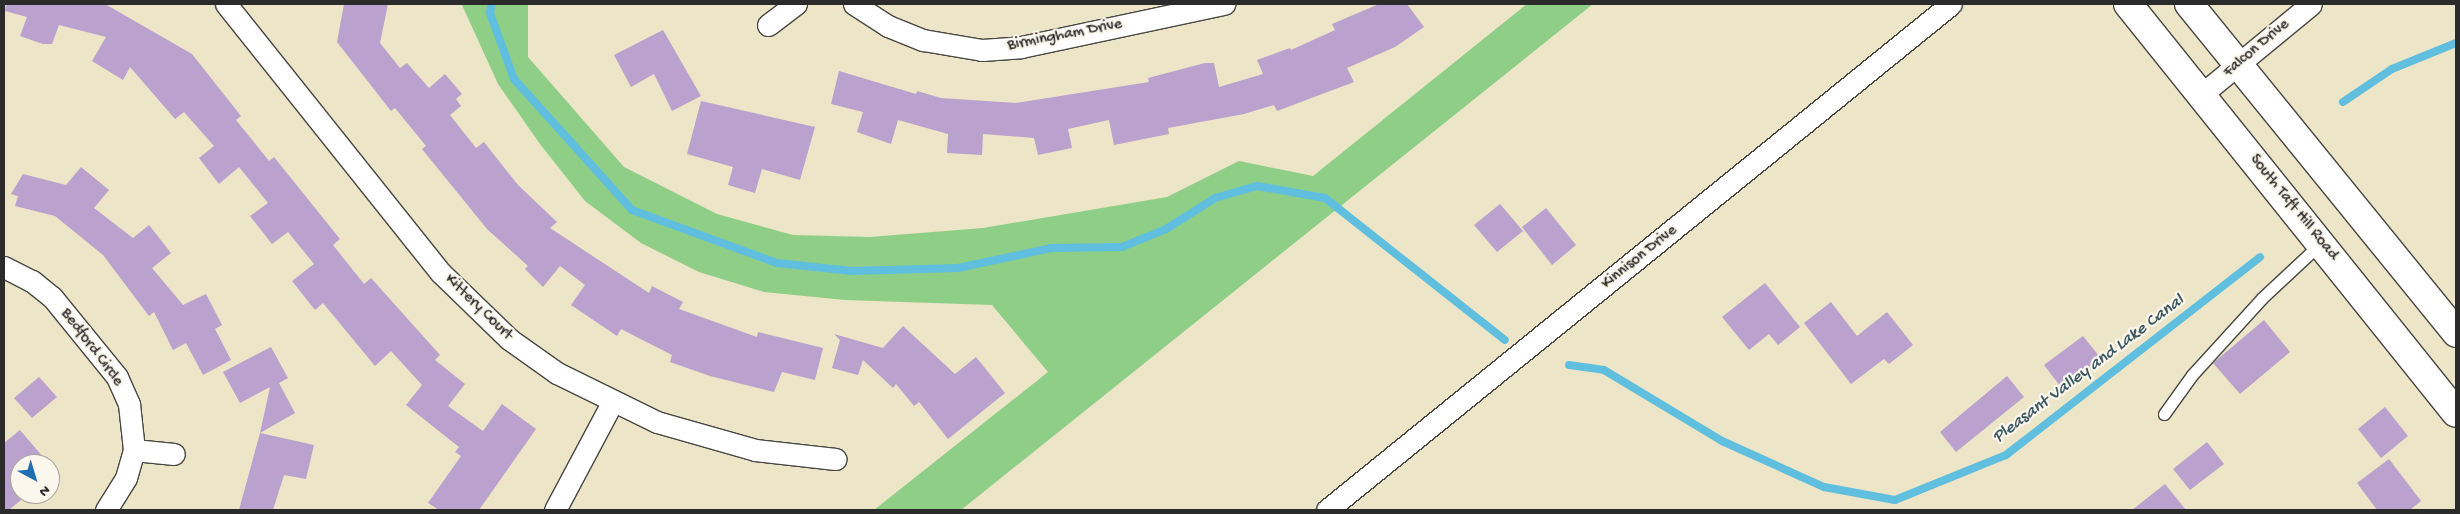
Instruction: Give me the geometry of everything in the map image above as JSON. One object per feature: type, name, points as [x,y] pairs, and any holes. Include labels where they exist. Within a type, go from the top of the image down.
[{"type":"main road","name":"South Taft Hill Road","points":[[2128,4],[2202,94],[2456,414]]},
{"type":"main road","points":[[2189,4],[2456,333]]},
{"type":"street","name":"Kittery Court","points":[[226,4],[462,296],[509,339],[557,373],[612,403],[695,435],[755,450],[835,459]]},
{"type":"street","points":[[768,25],[796,4]]},
{"type":"street","name":"Birmingham Drive","points":[[854,4],[888,26],[923,40],[982,50],[1021,47],[1222,4]]},
{"type":"street","name":"Kinnison Drive","points":[[1327,510],[1951,4]]},
{"type":"street","name":"Falcon Drive","points":[[2202,94],[2311,4]]},
{"type":"street","name":"Bedford Circle","points":[[4,267],[32,281],[52,298],[117,378],[128,404],[134,450],[126,478],[106,510]]},
{"type":"street","points":[[555,510],[612,403]]},
{"type":"street","points":[[134,450],[174,454]]},
{"type":"lane","points":[[2164,414],[2198,368],[2262,298],[2321,243]]},
{"type":"green space","points":[[528,4],[528,57],[624,167],[717,214],[793,235],[870,237],[983,228],[1167,197],[1239,161],[1313,176],[1527,4],[1593,4],[961,510],[874,510],[1048,372],[992,305],[845,300],[764,292],[699,272],[641,243],[585,201],[540,144],[498,84],[462,5]]},
{"type":"building","points":[[6,4],[105,4],[192,54],[241,116],[236,120],[269,161],[274,157],[340,239],[333,245],[364,284],[371,278],[440,355],[435,360],[465,384],[448,406],[483,431],[502,404],[536,429],[479,510],[439,510],[428,503],[461,456],[455,452],[459,447],[406,405],[422,385],[391,351],[375,366],[323,303],[315,310],[292,281],[314,264],[288,232],[272,244],[250,216],[268,203],[239,167],[219,184],[199,158],[214,146],[184,112],[175,119],[130,67],[123,80],[92,61],[106,37],[59,25],[52,44],[43,44],[20,36],[27,17],[5,11]]},
{"type":"building","points":[[344,4],[388,4],[380,43],[400,68],[407,63],[429,88],[445,74],[462,94],[456,99],[461,106],[450,115],[476,148],[484,142],[518,185],[557,222],[550,228],[649,293],[652,286],[683,302],[679,309],[757,337],[758,332],[823,348],[815,380],[782,372],[774,392],[710,376],[670,362],[672,355],[621,329],[617,336],[571,305],[585,285],[560,266],[543,287],[525,269],[528,266],[487,229],[422,149],[426,146],[395,108],[391,111],[337,42]]},
{"type":"building","points":[[1379,4],[1407,4],[1424,27],[1395,47],[1347,68],[1354,82],[1277,111],[1274,105],[1244,114],[1168,128],[1169,134],[1114,145],[1109,120],[1068,129],[1072,148],[1038,155],[1034,138],[983,134],[982,155],[947,153],[948,134],[898,120],[891,144],[857,132],[863,112],[831,104],[839,71],[916,94],[917,91],[941,98],[1016,103],[1149,82],[1148,78],[1205,63],[1214,63],[1219,87],[1263,74],[1257,60],[1290,48],[1291,50],[1335,30],[1332,24]]},
{"type":"building","points":[[663,30],[701,96],[672,111],[654,74],[631,87],[614,55]]},
{"type":"building","points":[[701,101],[815,127],[800,180],[762,169],[755,193],[728,185],[733,167],[687,154]]},
{"type":"building","points":[[81,167],[109,190],[94,208],[133,238],[149,225],[171,253],[152,268],[183,305],[206,294],[222,325],[215,329],[231,360],[203,375],[186,343],[173,350],[154,312],[149,316],[103,255],[55,216],[15,206],[18,196],[11,194],[23,174],[66,185]]},
{"type":"building","points":[[1500,204],[1523,231],[1497,252],[1474,225]]},
{"type":"building","points":[[1546,208],[1576,245],[1552,265],[1522,227]]},
{"type":"building","points":[[1765,283],[1800,327],[1778,345],[1769,334],[1749,350],[1722,317]]},
{"type":"building","points":[[1831,302],[1857,336],[1887,312],[1913,345],[1889,364],[1884,359],[1851,384],[1804,323]]},
{"type":"building","points":[[2264,320],[2290,352],[2240,394],[2213,363]]},
{"type":"building","points":[[903,326],[955,374],[976,357],[1005,393],[948,439],[919,402],[914,406],[896,384],[893,388],[863,360],[858,375],[832,368],[840,340],[834,334],[883,348]]},
{"type":"building","points":[[2083,336],[2103,361],[2064,391],[2044,365]]},
{"type":"building","points":[[271,347],[288,378],[279,383],[295,413],[260,433],[270,387],[240,403],[223,372]]},
{"type":"building","points":[[2007,376],[2024,397],[1956,452],[1940,432]]},
{"type":"building","points":[[39,377],[57,397],[32,418],[14,398]]},
{"type":"building","points":[[2385,407],[2408,436],[2381,458],[2358,429]]},
{"type":"building","points":[[20,430],[40,454],[10,454],[10,504],[16,504],[9,510],[4,510],[4,443]]},
{"type":"building","points":[[260,433],[314,445],[306,479],[284,475],[273,510],[239,510]]},
{"type":"building","points":[[2207,442],[2224,464],[2190,490],[2173,469]]},
{"type":"building","points":[[2389,459],[2421,501],[2410,510],[2377,510],[2357,483]]},
{"type":"building","points":[[2165,484],[2186,510],[2132,510]]},
{"type":"waterway","name":"Pleasant Valley and Lake Canal","points":[[492,4],[490,13],[514,79],[632,210],[777,263],[852,271],[958,268],[1051,248],[1122,247],[1166,229],[1215,198],[1257,186],[1325,198],[1505,340]]},
{"type":"waterway","name":"Pleasant Valley and Lake Canal","points":[[2343,102],[2392,69],[2456,43]]},
{"type":"waterway","name":"Pleasant Valley and Lake Canal","points":[[1569,365],[1604,370],[1722,441],[1824,487],[1895,500],[2006,455],[2260,257]]}]
